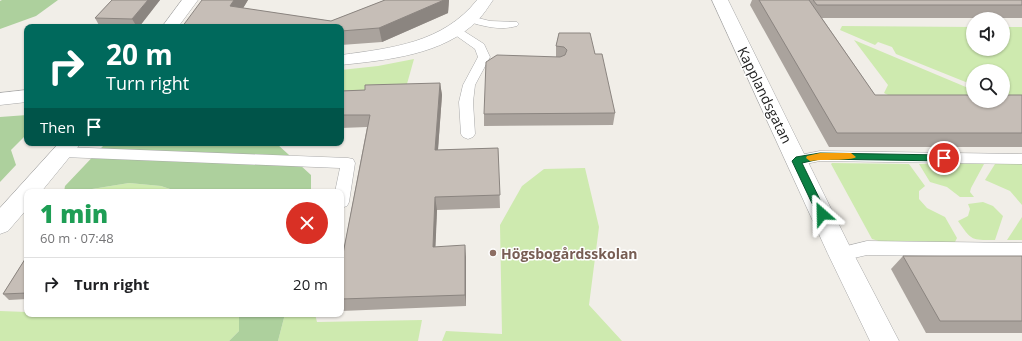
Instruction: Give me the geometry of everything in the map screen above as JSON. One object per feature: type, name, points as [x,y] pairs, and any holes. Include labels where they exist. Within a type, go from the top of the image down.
[{"type":"street","points":[[172,24],[190,0]]},
{"type":"street","points":[[344,60],[385,55],[413,48],[439,38],[455,30],[470,19],[485,0]]},
{"type":"street","name":"Kapplandsgatan","points":[[720,0],[796,161],[885,341]]},
{"type":"street","points":[[0,99],[24,96]]},
{"type":"street","points":[[31,189],[67,148]]},
{"type":"street","points":[[0,224],[24,197]]},
{"type":"lane","points":[[470,19],[490,24],[513,24]]},
{"type":"lane","points":[[455,30],[480,47],[484,57],[469,85],[466,102],[468,134]]},
{"type":"lane","points":[[484,57],[497,61]]},
{"type":"lane","points":[[67,148],[348,163],[343,189]]},
{"type":"lane","points":[[796,161],[820,156],[1022,159]]},
{"type":"lane","points":[[841,254],[867,248],[1022,250]]},
{"type":"green space","points":[[58,0],[36,16],[0,29],[0,1]]},
{"type":"green space","points":[[842,26],[966,27],[966,56],[1010,56],[1010,27],[1022,27],[1022,98],[1010,98],[1010,64],[966,64],[966,82],[896,54],[892,47],[878,42],[875,45],[840,30]]},
{"type":"green space","points":[[854,40],[966,87],[966,99],[894,98],[884,93],[888,85]]},
{"type":"green space","points":[[414,59],[405,91],[344,94],[344,70],[378,66]]},
{"type":"green space","points":[[24,115],[24,137],[11,150],[16,165],[0,182],[0,117]]},
{"type":"green space","points":[[103,146],[279,146],[311,175],[311,189],[170,189],[161,186],[129,183],[92,189],[64,189],[65,186]]},
{"type":"green space","points":[[831,164],[909,164],[925,186],[919,191],[919,199],[927,208],[945,217],[957,238],[955,242],[882,242],[872,239]]},
{"type":"green space","points":[[919,164],[984,164],[971,188],[970,192],[974,197],[960,197],[947,187],[930,182]]},
{"type":"green space","points":[[995,164],[1022,164],[1022,205],[1010,191],[985,180]]},
{"type":"green space","points":[[585,168],[599,227],[589,305],[622,341],[442,341],[446,331],[502,334],[500,225],[522,186],[544,169]]},
{"type":"green space","points":[[129,183],[161,186],[170,189],[92,189]]},
{"type":"green space","points":[[983,202],[993,206],[1003,216],[995,240],[981,240],[973,238],[966,232],[958,221],[968,216],[970,209],[968,204]]},
{"type":"green space","points":[[1022,217],[1022,240],[1007,240]]},
{"type":"green space","points":[[0,311],[24,312],[24,317],[239,317],[239,331],[229,341],[0,341]]},
{"type":"green space","points":[[239,317],[284,317],[278,341],[229,341],[239,331]]},
{"type":"green space","points":[[284,317],[316,317],[317,322],[422,320],[418,341],[278,341]]},
{"type":"building","points":[[112,0],[148,0],[132,19],[95,18]]},
{"type":"building","points":[[202,0],[234,0],[230,6],[331,21],[385,0],[444,0],[379,28],[344,31],[344,24],[184,24]]},
{"type":"building","points":[[759,0],[809,0],[875,95],[966,95],[966,108],[1010,108],[1010,95],[1022,95],[1022,133],[837,133]]},
{"type":"building","points":[[813,0],[1022,0],[1022,5],[817,5]]},
{"type":"building","points":[[559,33],[590,33],[595,54],[602,54],[615,113],[484,114],[486,62],[497,55],[560,57],[565,55],[567,50],[564,47],[556,46]]},
{"type":"building","points":[[440,83],[435,150],[498,148],[500,195],[435,197],[433,247],[465,245],[465,295],[344,299],[344,249],[370,115],[344,115],[344,91],[365,90],[365,85]]},
{"type":"building","points":[[903,256],[1022,256],[1022,321],[940,321]]},
{"type":"building","points":[[24,261],[24,293],[3,294]]},
{"type":"slow traffic","points":[[810,158],[820,156],[851,157]]},
{"type":"place","name":"Högsbogårdsskolan","points":[[493,253]]},
{"type":"route","points":[[822,214],[796,161],[820,156],[944,158]]}]
